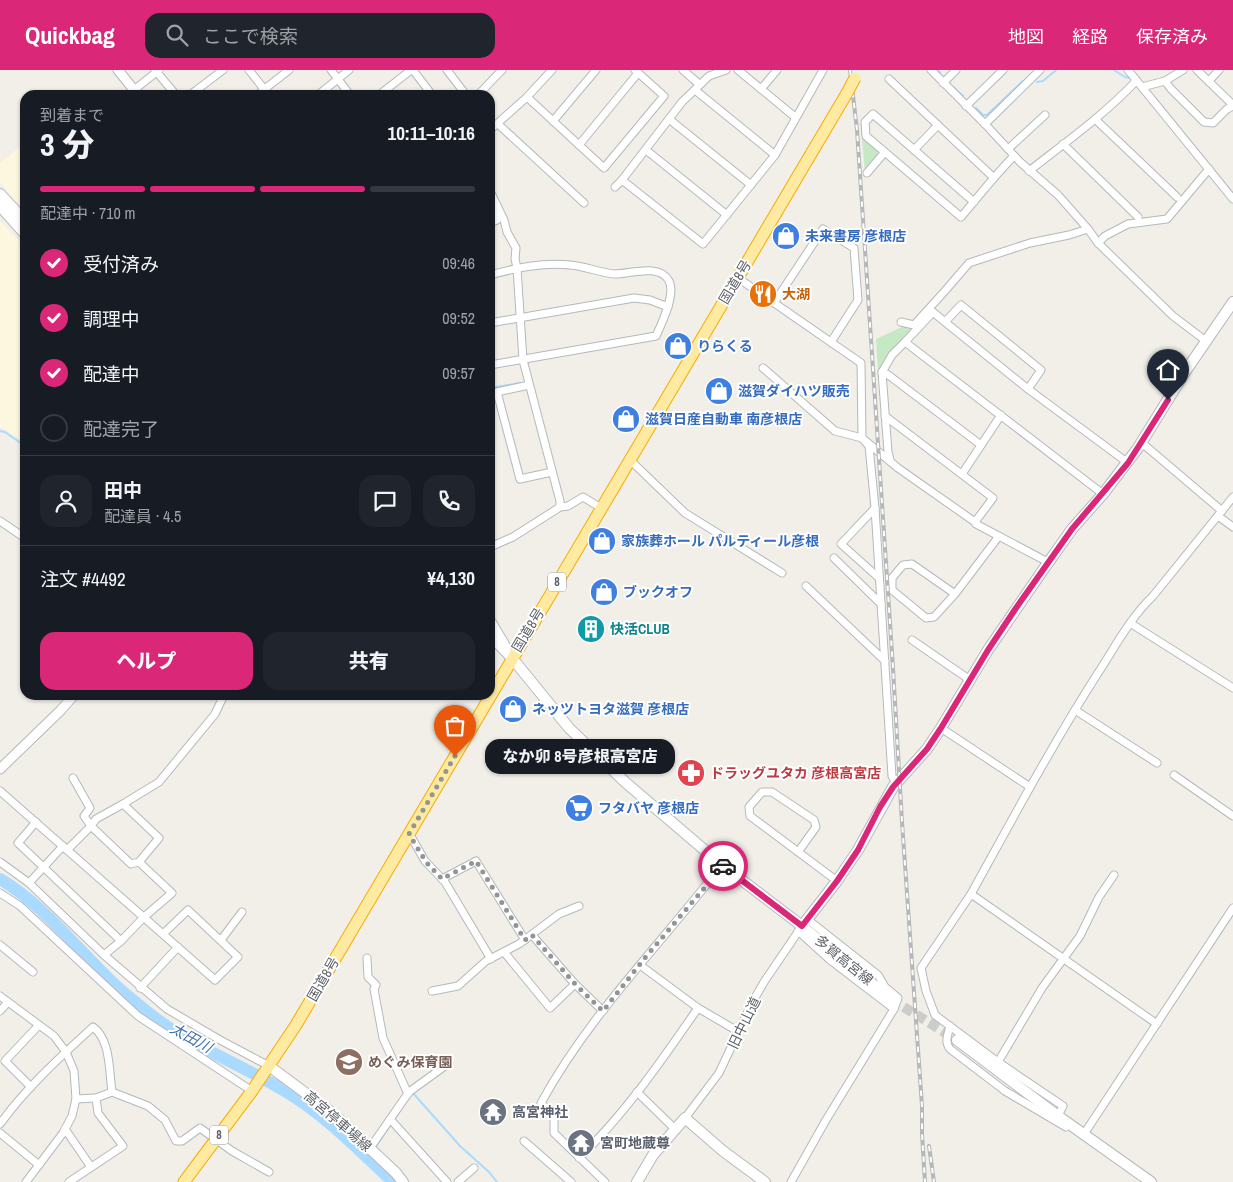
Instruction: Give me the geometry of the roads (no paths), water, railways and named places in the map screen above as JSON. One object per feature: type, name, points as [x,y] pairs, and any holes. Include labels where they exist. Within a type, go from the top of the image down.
[{"type":"highway","name":"国道8号","points":[[495,687],[858,74]]},
{"type":"highway","name":"国道8号","points":[[184,1182],[253,1089],[301,1016],[487,700]]},
{"type":"main road","points":[[0,194],[20,216]]},
{"type":"main road","points":[[0,206],[20,229]]},
{"type":"main road","points":[[802,925],[837,881],[858,850],[880,807],[896,784],[927,749],[1016,608],[1072,529],[1103,494],[1142,443],[1206,341],[1233,302]]},
{"type":"main road","points":[[495,629],[512,658]]},
{"type":"main road","points":[[495,640],[512,658]]},
{"type":"main road","name":"多賀高宮線","points":[[512,658],[568,728],[625,782],[722,865],[802,925],[893,1004]]},
{"type":"main road","points":[[957,1040],[1058,1116],[1151,1182]]},
{"type":"main road","name":"高宮停車場線","points":[[267,1068],[331,1112],[403,1182]]},
{"type":"main road","points":[[637,1182],[653,1155],[685,1118],[723,1151],[765,1182]]},
{"type":"street","points":[[118,70],[134,90]]},
{"type":"street","points":[[197,90],[223,70]]},
{"type":"street","points":[[250,70],[264,89],[289,70]]},
{"type":"street","points":[[331,70],[346,90]]},
{"type":"street","points":[[324,90],[350,70]]},
{"type":"street","points":[[386,90],[412,70],[428,90]]},
{"type":"street","points":[[447,70],[462,90]]},
{"type":"street","points":[[483,90],[502,70]]},
{"type":"street","points":[[495,126],[527,97],[552,70]]},
{"type":"street","points":[[553,121],[596,70]]},
{"type":"street","points":[[683,70],[697,87],[775,155]]},
{"type":"street","points":[[615,187],[682,102],[709,76],[726,70]]},
{"type":"street","points":[[738,70],[795,118]]},
{"type":"street","points":[[761,89],[777,70]]},
{"type":"street","points":[[622,180],[703,244],[775,155],[823,70]]},
{"type":"street","points":[[931,70],[1029,171],[1058,195],[1098,243],[1173,316],[1206,341]]},
{"type":"street","points":[[943,83],[956,70]]},
{"type":"street","points":[[966,106],[1003,70]]},
{"type":"street","points":[[985,124],[1040,70]]},
{"type":"street","points":[[1128,70],[1233,199]]},
{"type":"street","points":[[1029,171],[1096,120],[1139,84],[1165,80],[1183,70]]},
{"type":"street","points":[[1165,80],[1171,89],[1204,122],[1213,123],[1227,109],[1233,106],[1197,70]]},
{"type":"street","points":[[1210,81],[1219,70]]},
{"type":"street","points":[[138,90],[157,71],[172,90]]},
{"type":"street","points":[[527,97],[578,145],[604,168],[664,96],[636,72],[578,145]]},
{"type":"street","points":[[889,79],[993,177]]},
{"type":"street","points":[[974,202],[873,114],[865,122],[866,136],[961,217],[974,202],[993,177],[1014,156]]},
{"type":"street","points":[[1008,149],[1045,115]]},
{"type":"street","points":[[669,119],[751,186]]},
{"type":"street","points":[[1096,120],[1177,197]]},
{"type":"street","points":[[498,124],[584,203]]},
{"type":"street","points":[[914,150],[938,124]]},
{"type":"street","points":[[1063,144],[1138,217]]},
{"type":"street","points":[[646,150],[727,215]]},
{"type":"street","points":[[867,173],[884,153]]},
{"type":"street","points":[[1098,243],[1105,236],[1128,224],[1167,219],[1209,169]]},
{"type":"street","points":[[495,201],[504,220],[507,232],[516,248],[514,259],[517,268],[523,360],[560,507]]},
{"type":"street","points":[[0,214],[12,220]]},
{"type":"street","points":[[774,303],[823,229],[854,248],[858,300],[831,342]]},
{"type":"street","points":[[890,460],[882,372],[892,355],[905,342],[944,292],[969,263],[1030,243],[1088,229]]},
{"type":"street","points":[[495,274],[540,265],[570,265],[612,274],[653,271],[666,278],[670,283],[668,307],[656,336],[495,364]]},
{"type":"street","points":[[738,278],[861,363],[862,438],[869,446],[875,508],[892,776],[896,784]]},
{"type":"street","points":[[495,322],[634,298],[650,300],[668,307]]},
{"type":"street","points":[[945,322],[961,305],[990,328],[1041,370],[1028,389]]},
{"type":"street","points":[[916,326],[933,312],[1028,389],[1128,463]]},
{"type":"street","points":[[901,322],[916,326]]},
{"type":"street","points":[[905,342],[1103,494]]},
{"type":"street","points":[[763,368],[834,431],[862,438],[898,468],[976,524],[1048,563]]},
{"type":"street","points":[[882,372],[981,445]]},
{"type":"street","points":[[529,385],[496,392],[520,480],[552,472]]},
{"type":"street","points":[[962,474],[1001,415]]},
{"type":"street","points":[[885,416],[993,498],[975,522]]},
{"type":"street","points":[[1142,443],[1233,527]]},
{"type":"street","points":[[630,460],[685,513],[782,573]]},
{"type":"street","points":[[495,545],[513,537],[560,507],[568,506],[583,497],[602,508]]},
{"type":"street","points":[[1058,1116],[1063,1106],[935,1016],[921,968],[971,894],[1030,786],[1130,623],[1233,497]]},
{"type":"street","points":[[875,508],[841,544],[879,578]]},
{"type":"street","points":[[0,522],[20,535]]},
{"type":"street","points":[[956,594],[912,564],[903,565],[892,578],[892,590],[926,618],[934,617],[956,594],[998,536]]},
{"type":"street","points":[[834,558],[880,604]]},
{"type":"street","points":[[806,586],[885,661]]},
{"type":"street","points":[[1130,623],[1233,688]]},
{"type":"street","points":[[912,640],[970,680]]},
{"type":"street","points":[[0,768],[70,700]]},
{"type":"street","points":[[29,882],[91,826],[96,819],[158,782],[214,714],[221,700]]},
{"type":"street","points":[[1075,710],[1157,763]]},
{"type":"street","points":[[941,728],[1030,786]]},
{"type":"street","points":[[1174,775],[1233,816]]},
{"type":"street","points":[[73,778],[90,808],[84,816],[91,826],[131,864],[139,862],[159,838],[123,804]]},
{"type":"street","points":[[0,791],[215,980],[238,957],[188,910],[163,934]]},
{"type":"street","points":[[798,852],[816,827],[814,820],[772,792],[762,792],[749,807],[750,816],[798,852],[837,881]]},
{"type":"street","points":[[36,822],[18,843],[121,941]]},
{"type":"street","points":[[409,834],[426,862],[442,879],[491,959]]},
{"type":"street","points":[[442,879],[476,861],[525,940]]},
{"type":"street","points":[[0,862],[29,882],[104,955],[167,1010],[267,1068]]},
{"type":"street","points":[[104,955],[172,893],[139,862]]},
{"type":"street","points":[[605,1182],[554,1133],[554,1117],[541,1103],[554,1079],[603,1011],[722,865]]},
{"type":"street","points":[[998,1062],[1042,988],[1080,936],[1099,897],[1114,875]]},
{"type":"street","points":[[0,894],[20,906],[138,1016],[253,1089]]},
{"type":"street","points":[[971,894],[1157,1024]]},
{"type":"street","points":[[432,991],[458,986],[491,959],[525,940],[559,914],[579,906]]},
{"type":"street","points":[[950,1026],[946,1039],[950,1049],[1005,1091],[1048,1117],[1081,1132],[1157,1024],[1233,908]]},
{"type":"street","points":[[221,940],[242,912]]},
{"type":"street","name":"旧中山道","points":[[685,1118],[719,1072],[764,982],[802,925]]},
{"type":"street","points":[[532,935],[575,984],[603,1011]]},
{"type":"street","points":[[0,945],[33,972]]},
{"type":"street","points":[[140,988],[178,947]]},
{"type":"street","points":[[504,952],[550,1008],[575,984]]},
{"type":"street","points":[[367,958],[368,977],[376,985],[374,990],[383,1038],[408,1094]]},
{"type":"street","points":[[640,965],[698,1008],[740,1032]]},
{"type":"street","points":[[0,996],[54,1036],[66,1052],[74,1071],[76,1099],[72,1116],[65,1129],[26,1182]]},
{"type":"street","points":[[0,1011],[8,1002]]},
{"type":"street","points":[[791,1182],[893,1004]]},
{"type":"street","points":[[579,1158],[600,1138],[651,1076],[698,1008]]},
{"type":"street","points":[[31,1087],[5,1061],[38,1026]]},
{"type":"street","points":[[0,1124],[31,1087],[93,1028],[98,1031],[105,1044],[112,1092]]},
{"type":"street","points":[[370,1148],[408,1094],[449,1063]]},
{"type":"street","points":[[76,1099],[96,1098],[112,1092],[148,1106],[165,1120],[176,1141],[182,1141],[200,1128],[232,1152],[269,1172]]},
{"type":"street","points":[[637,1092],[676,1129]]},
{"type":"street","points":[[69,1182],[123,1146],[98,1113],[96,1098]]},
{"type":"street","points":[[391,1119],[447,1182]]},
{"type":"street","points":[[65,1129],[91,1167]]},
{"type":"street","points":[[0,1133],[38,1165]]},
{"type":"street","points":[[524,1141],[571,1182]]},
{"type":"street","points":[[458,1182],[474,1168]]},
{"type":"waterway","points":[[1037,82],[1043,81],[1056,70]]},
{"type":"waterway","points":[[1114,70],[1125,77],[1131,78]]},
{"type":"waterway","points":[[976,108],[983,115],[987,115],[1023,81]]},
{"type":"waterway","points":[[952,86],[963,96]]},
{"type":"waterway","points":[[495,387],[520,383]]},
{"type":"waterway","points":[[0,431],[5,432],[20,442]]},
{"type":"waterway","name":"太田川","points":[[0,879],[30,900],[113,983],[154,1017],[185,1038],[298,1099],[340,1133],[393,1182]]},
{"type":"waterway","points":[[413,1093],[460,1146],[489,1172],[497,1182]]},
{"type":"waterway","points":[[375,1148],[410,1096]]},
{"type":"waterway","name":"太田川","points":[[366,1157],[370,1153]]},
{"type":"tunnel","points":[[891,999],[957,1040]]},
{"type":"railway","points":[[850,70],[857,130],[922,1106],[925,1182]]},
{"type":"railway","points":[[929,1146],[934,1182]]},
{"type":"place","name":"未来書房 彦根店","points":[[786,236]]},
{"type":"place","name":"大湖","points":[[763,294]]},
{"type":"place","name":"りらくる","points":[[678,346]]},
{"type":"place","name":"滋賀ダイハツ販売","points":[[719,391]]},
{"type":"place","name":"滋賀日産自動車 南彦根店","points":[[626,419]]},
{"type":"place","name":"家族葬ホール パルティール彦根","points":[[602,541]]},
{"type":"place","name":"ブックオフ","points":[[604,592]]},
{"type":"place","name":"快活CLUB","points":[[591,629]]},
{"type":"place","name":"ネッツトヨタ滋賀 彦根店","points":[[513,709]]},
{"type":"place","name":"なか卯 8号彦根高宮店","points":[[455,756]]},
{"type":"place","name":"ドラッグユタカ 彦根高宮店","points":[[691,773]]},
{"type":"place","name":"フタバヤ 彦根店","points":[[579,808]]},
{"type":"place","name":"めぐみ保育園","points":[[349,1062]]},
{"type":"place","name":"高宮神社","points":[[493,1112]]},
{"type":"place","name":"宮町地蔵尊","points":[[581,1143]]}]
